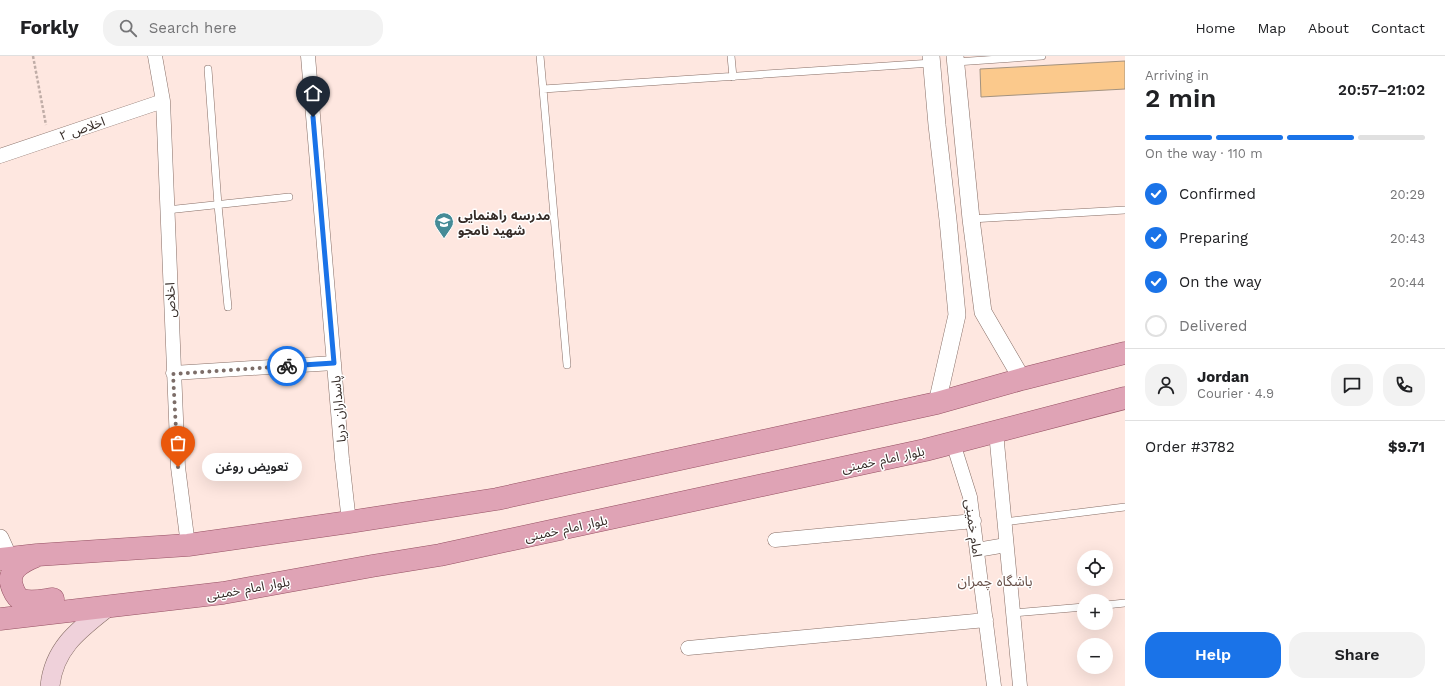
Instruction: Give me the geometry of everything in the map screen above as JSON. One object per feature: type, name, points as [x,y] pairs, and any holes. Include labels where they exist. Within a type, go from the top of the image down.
[{"type":"main road","points":[[4,558],[188,545],[497,499],[937,403],[1022,379],[1125,353]]},
{"type":"main road","name":"بلوار امام خمینی","points":[[0,619],[223,593],[440,555],[925,450],[1125,398]]},
{"type":"main road","points":[[37,555],[18,564],[12,573],[11,584],[15,595],[22,600],[32,601],[178,588],[223,593]]},
{"type":"main road","points":[[50,686],[53,666],[66,645],[78,631],[109,606]]},
{"type":"street","name":"اخلاص","points":[[155,56],[163,101],[178,467],[188,545]]},
{"type":"street","name":"پاسداران دریا","points":[[308,56],[349,522]]},
{"type":"street","points":[[937,403],[957,315],[937,125],[932,60],[956,59],[971,219],[983,312],[1022,379]]},
{"type":"street","name":"اخلاص ۲","points":[[0,156],[163,101]]},
{"type":"street","points":[[948,220],[971,219]]},
{"type":"street","points":[[173,374],[334,363]]},
{"type":"street","points":[[996,432],[1020,686]]},
{"type":"street","name":"امام خمینی","points":[[953,443],[970,496],[994,686]]},
{"type":"street","points":[[775,540],[974,521]]},
{"type":"street","points":[[0,538],[4,558]]},
{"type":"street","points":[[977,550],[1006,545]]},
{"type":"street","points":[[688,648],[986,620]]},
{"type":"lane","points":[[540,56],[567,365]]},
{"type":"lane","points":[[731,56],[733,77]]},
{"type":"lane","points":[[956,59],[1042,56]]},
{"type":"lane","points":[[543,90],[733,77],[932,60]]},
{"type":"lane","points":[[208,69],[218,205],[228,307]]},
{"type":"lane","points":[[167,210],[289,197]]},
{"type":"lane","points":[[971,219],[1125,210]]},
{"type":"lane","points":[[1004,522],[1125,507]]},
{"type":"lane","points":[[1113,604],[1125,603]]},
{"type":"lane","points":[[1013,613],[1077,608]]},
{"type":"path","points":[[32,56],[49,139]]},
{"type":"building","points":[[1125,61],[1125,89],[981,97],[980,69]]},
{"type":"way so far","points":[[178,467],[173,374],[287,366]]},
{"type":"place","name":"مدرسه راهنمایی شهید نامجو","points":[[444,239]]},
{"type":"place","name":"تعویض روغن","points":[[178,467]]},
{"type":"district","name":"باشگاه چمران","points":[[995,581]]},
{"type":"route","points":[[287,366],[334,363],[313,117]]}]
